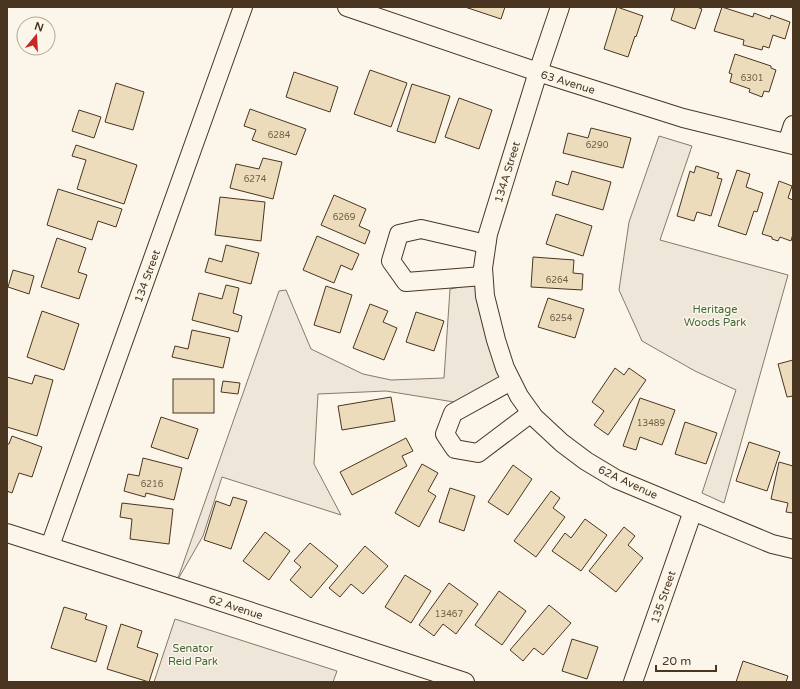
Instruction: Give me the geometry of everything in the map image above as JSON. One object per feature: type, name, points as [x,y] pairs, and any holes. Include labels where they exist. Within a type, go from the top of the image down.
[{"type":"street","name":"134 Street","points":[[50,546],[243,7]]},
{"type":"street","name":"63 Avenue","points":[[347,7],[538,72],[683,118],[790,144]]},
{"type":"street","name":"134A Street","points":[[496,340],[485,296],[483,268],[486,244],[538,72],[560,7]]},
{"type":"street","points":[[790,144],[793,125]]},
{"type":"street","points":[[483,276],[406,282],[391,261],[399,234],[422,229],[486,244]]},
{"type":"street","name":"62A Avenue","points":[[496,340],[511,381],[519,396],[534,417],[562,443],[586,462],[616,479],[772,544],[793,549]]},
{"type":"street","points":[[511,381],[453,413],[445,434],[455,450],[478,453],[532,413]]},
{"type":"street","name":"135 Street","points":[[633,682],[693,511]]},
{"type":"street","name":"62 Avenue","points":[[7,532],[465,682]]},
{"type":"green space","name":"Heritage Woods Park","points":[[659,136],[692,146],[660,240],[788,275],[724,503],[702,493],[736,390],[695,371],[642,341],[619,290],[629,222]]},
{"type":"green space","points":[[475,284],[504,379],[454,402],[386,391],[318,394],[314,464],[341,515],[222,477],[203,536],[177,581],[279,291],[286,290],[311,349],[363,374],[391,380],[444,378],[450,289]]},
{"type":"green space","name":"Senator Reid Park","points":[[175,619],[337,671],[333,682],[154,682]]},
{"type":"building","points":[[465,7],[505,7],[501,19]]},
{"type":"building","points":[[617,7],[643,16],[628,57],[604,49]]},
{"type":"building","points":[[675,7],[697,7],[702,9],[695,29],[671,20]]},
{"type":"building","points":[[722,7],[753,17],[754,13],[770,19],[771,15],[790,22],[785,39],[773,35],[769,48],[763,46],[762,50],[743,45],[744,40],[714,31]]},
{"type":"building","points":[[735,54],[771,66],[771,68],[776,70],[769,92],[764,91],[762,97],[749,92],[750,89],[730,82],[732,74],[729,73]]},
{"type":"building","points":[[370,70],[407,83],[391,127],[354,114]]},
{"type":"building","points":[[294,72],[338,87],[330,112],[286,97]]},
{"type":"building","points":[[116,83],[144,92],[133,130],[105,122]]},
{"type":"building","points":[[412,84],[450,96],[435,143],[397,131]]},
{"type":"building","points":[[459,98],[492,110],[479,149],[445,137]]},
{"type":"building","points":[[250,109],[306,129],[296,155],[252,140],[256,130],[244,126]]},
{"type":"building","points":[[79,110],[101,117],[94,138],[72,131]]},
{"type":"building","points":[[591,128],[631,138],[623,168],[563,153],[568,133],[588,138]]},
{"type":"building","points":[[76,145],[137,165],[124,204],[77,189],[86,160],[72,156]]},
{"type":"building","points":[[263,158],[282,162],[273,199],[230,188],[236,164],[259,169]]},
{"type":"building","points":[[696,166],[719,173],[717,178],[722,179],[711,216],[697,212],[694,221],[677,216],[690,171],[694,173]]},
{"type":"building","points":[[737,170],[750,174],[746,187],[763,193],[757,212],[754,211],[746,235],[718,226]]},
{"type":"building","points":[[572,171],[611,182],[603,210],[552,195],[556,181],[568,185]]},
{"type":"building","points":[[779,181],[792,186],[788,198],[793,200],[793,234],[791,241],[780,237],[778,241],[772,239],[772,237],[762,234]]},
{"type":"building","points":[[58,189],[122,209],[116,227],[98,221],[92,240],[47,225]]},
{"type":"building","points":[[334,195],[366,209],[359,226],[370,231],[365,244],[321,225]]},
{"type":"building","points":[[220,197],[265,202],[261,241],[215,235]]},
{"type":"building","points":[[556,214],[592,226],[583,256],[546,244]]},
{"type":"building","points":[[317,236],[359,254],[352,270],[341,265],[334,283],[303,270]]},
{"type":"building","points":[[57,238],[86,248],[78,272],[87,275],[79,299],[41,287]]},
{"type":"building","points":[[226,245],[259,253],[251,284],[205,272],[209,258],[222,262]]},
{"type":"building","points":[[533,257],[574,260],[573,273],[583,274],[582,290],[531,287]]},
{"type":"building","points":[[13,270],[34,276],[29,294],[8,287]]},
{"type":"building","points":[[226,285],[239,288],[233,313],[242,316],[238,332],[192,320],[199,293],[222,299]]},
{"type":"building","points":[[326,286],[352,295],[340,333],[314,325]]},
{"type":"building","points":[[548,298],[584,309],[575,338],[538,327]]},
{"type":"building","points":[[370,304],[388,311],[383,322],[397,328],[384,360],[353,348]]},
{"type":"building","points":[[42,311],[79,324],[64,370],[27,357]]},
{"type":"building","points":[[416,312],[444,321],[434,351],[406,342]]},
{"type":"building","points":[[192,330],[230,338],[223,368],[172,357],[175,346],[188,349]]},
{"type":"building","points":[[793,360],[793,396],[787,397],[778,364]]},
{"type":"building","points":[[615,368],[624,375],[629,368],[646,380],[608,435],[594,425],[604,411],[592,402]]},
{"type":"building","points":[[35,375],[53,380],[37,436],[7,427],[7,377],[32,384]]},
{"type":"building","points":[[173,379],[214,379],[214,413],[173,413]]},
{"type":"building","points":[[223,381],[240,383],[238,394],[221,392]]},
{"type":"building","points":[[391,397],[395,421],[342,430],[338,406]]},
{"type":"building","points":[[640,398],[675,410],[662,445],[640,437],[636,450],[623,446]]},
{"type":"building","points":[[161,417],[198,429],[188,459],[151,447]]},
{"type":"building","points":[[685,422],[717,433],[706,464],[675,454]]},
{"type":"building","points":[[12,436],[42,447],[32,477],[19,473],[12,493],[7,491],[7,444],[9,444]]},
{"type":"building","points":[[406,438],[413,451],[402,456],[407,466],[352,495],[340,472]]},
{"type":"building","points":[[749,442],[780,452],[767,491],[736,481]]},
{"type":"building","points":[[143,458],[182,468],[174,500],[146,493],[145,497],[124,491],[128,474],[139,476]]},
{"type":"building","points":[[779,462],[793,466],[793,513],[786,512],[788,503],[771,499]]},
{"type":"building","points":[[422,464],[438,473],[428,491],[436,496],[419,527],[395,513]]},
{"type":"building","points":[[513,465],[532,479],[508,515],[488,502]]},
{"type":"building","points":[[450,488],[475,496],[464,531],[439,522]]},
{"type":"building","points":[[551,491],[560,498],[553,508],[565,517],[536,557],[514,541]]},
{"type":"building","points":[[233,497],[247,501],[231,549],[204,540],[216,501],[230,506]]},
{"type":"building","points":[[122,503],[173,509],[169,544],[130,539],[132,519],[120,517]]},
{"type":"building","points":[[585,519],[607,535],[581,571],[552,551],[565,533],[571,538]]},
{"type":"building","points":[[624,527],[635,536],[628,545],[643,558],[616,592],[589,571]]},
{"type":"building","points":[[265,532],[290,551],[269,580],[243,561]]},
{"type":"building","points":[[310,543],[338,566],[311,598],[290,580],[301,567],[294,561]]},
{"type":"building","points":[[365,546],[388,566],[363,594],[351,584],[340,597],[329,588]]},
{"type":"building","points":[[405,575],[431,591],[411,623],[385,607]]},
{"type":"building","points":[[449,583],[478,604],[456,634],[443,624],[434,636],[419,625]]},
{"type":"building","points":[[499,591],[526,611],[502,645],[475,625]]},
{"type":"building","points":[[549,605],[571,623],[543,655],[534,648],[523,661],[510,650]]},
{"type":"building","points":[[64,607],[87,614],[85,619],[107,626],[96,662],[51,648]]},
{"type":"building","points":[[121,624],[142,631],[137,647],[158,654],[149,682],[107,669]]},
{"type":"building","points":[[572,639],[598,647],[587,679],[562,671]]},
{"type":"building","points":[[743,661],[788,676],[786,682],[736,682]]}]
